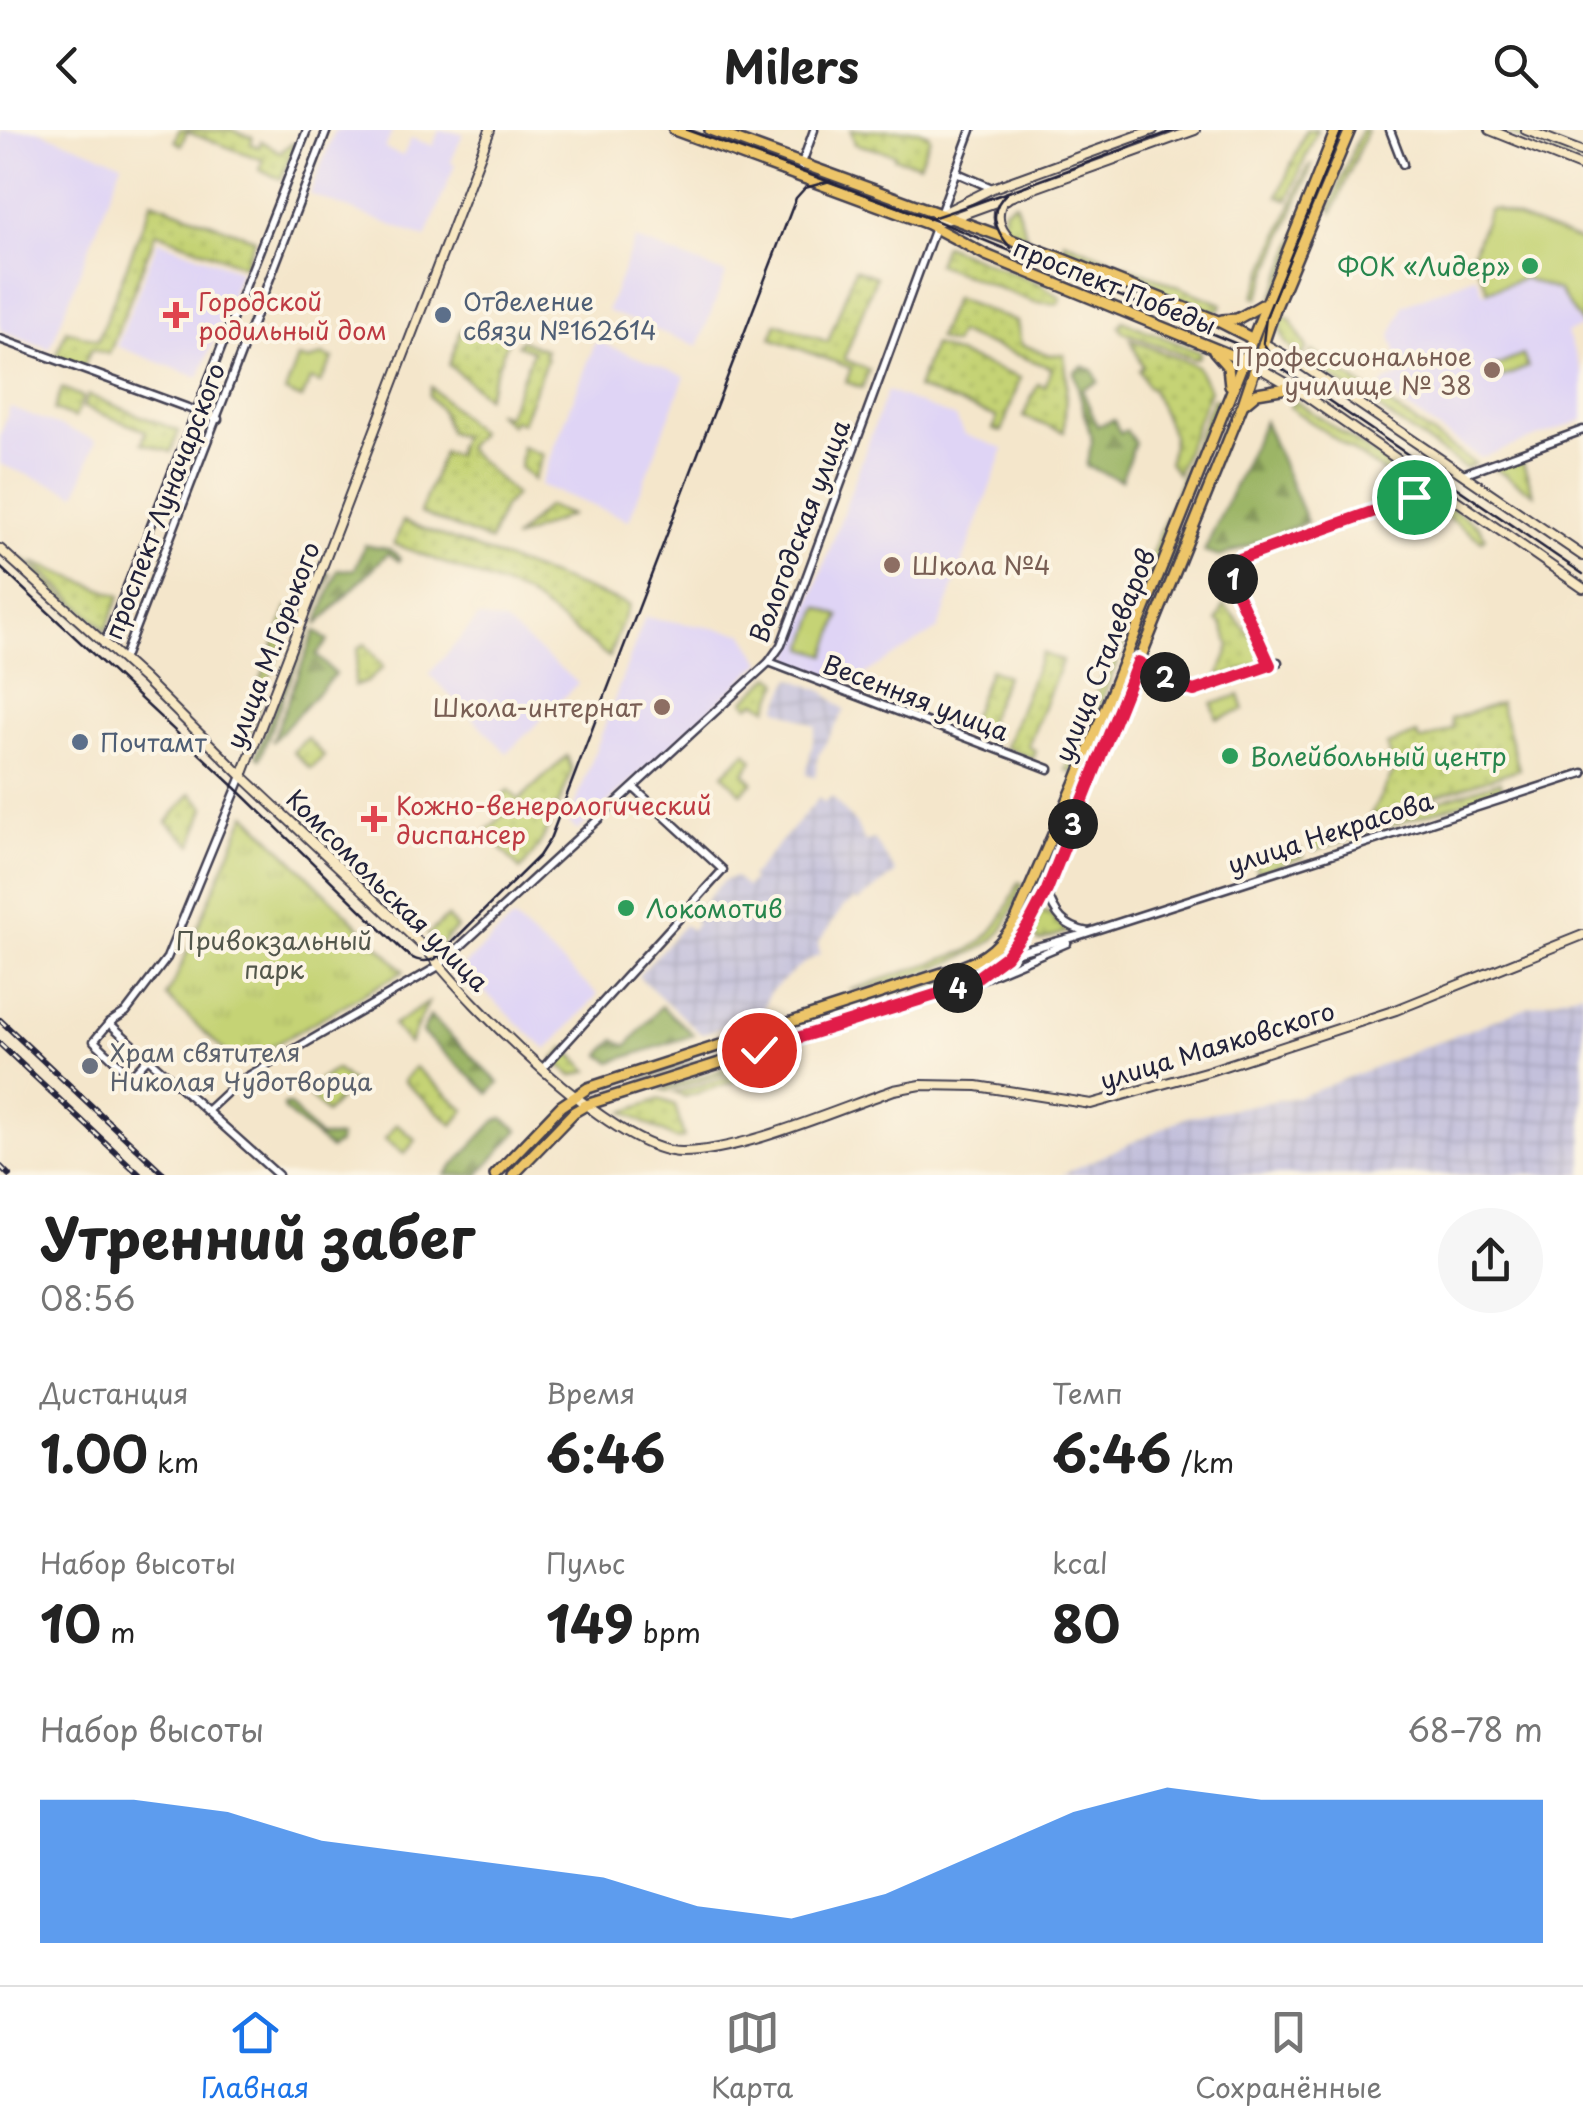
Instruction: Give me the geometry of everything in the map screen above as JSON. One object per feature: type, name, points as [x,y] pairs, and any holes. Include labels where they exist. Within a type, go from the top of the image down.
[{"type":"main road","name":"проспект Победы","points":[[674,130],[937,222],[975,227],[1218,321],[1263,344]]},
{"type":"main road","name":"проспект Победы","points":[[710,130],[937,222],[965,244],[1256,366]]},
{"type":"main road","name":"улица Сталеваров","points":[[496,1175],[574,1096],[588,1088],[962,968],[989,955],[1016,920],[1076,779],[1336,130]]},
{"type":"main road","name":"улица Сталеваров","points":[[513,1175],[586,1104],[967,985],[1006,956],[1047,890],[1350,130]]},
{"type":"main road","points":[[965,244],[965,231],[975,227]]},
{"type":"main road","points":[[1218,321],[1237,319],[1265,304]]},
{"type":"main road","points":[[1208,346],[1228,367],[1228,398]]},
{"type":"main road","points":[[1243,404],[1258,392],[1292,387]]},
{"type":"street","name":"проспект Луначарского","points":[[104,645],[307,130]]},
{"type":"street","name":"проспект Луначарского","points":[[123,661],[327,130]]},
{"type":"street","name":"улица М.Горького","points":[[109,1023],[126,1012],[167,958],[242,776],[490,130]]},
{"type":"street","points":[[798,176],[814,130]]},
{"type":"street","name":"Вологодская улица","points":[[207,1111],[238,1082],[440,966],[769,662],[781,644],[799,597],[971,130]]},
{"type":"street","points":[[937,222],[993,188],[1153,130]]},
{"type":"street","name":"проспект Победы","points":[[937,222],[1195,130]]},
{"type":"street","points":[[1390,130],[1403,164]]},
{"type":"street","points":[[1490,130],[1583,168]]},
{"type":"street","points":[[1526,130],[1583,152]]},
{"type":"street","points":[[955,172],[993,188]]},
{"type":"street","points":[[1012,241],[1002,232],[998,216],[1002,202],[1014,194]]},
{"type":"street","points":[[280,200],[298,207]]},
{"type":"street","points":[[0,338],[218,419]]},
{"type":"street","name":"проспект Победы","points":[[1263,344],[1302,365],[1583,556]]},
{"type":"street","name":"проспект Победы","points":[[1256,366],[1583,588]]},
{"type":"street","points":[[1462,474],[1583,430]]},
{"type":"street","points":[[1138,662],[1194,691],[1274,664],[1232,582],[1234,567],[1240,559],[1395,506],[1414,497],[1426,479]]},
{"type":"street","name":"Комсомольская улица","points":[[0,549],[428,950],[574,1096]]},
{"type":"street","name":"Весенняя улица","points":[[769,662],[1049,769]]},
{"type":"street","name":"улица Некрасова","points":[[1090,932],[1583,773]]},
{"type":"street","points":[[543,1068],[723,870],[634,788]]},
{"type":"street","points":[[1047,890],[1062,922],[1090,932]]},
{"type":"street","points":[[962,968],[1090,932]]},
{"type":"street","points":[[967,985],[1090,932]]},
{"type":"street","name":"улица Маяковского","points":[[574,1096],[639,1140],[679,1152],[721,1148],[894,1090],[921,1085],[999,1089],[1091,1104],[1210,1072],[1396,1010],[1583,935]]},
{"type":"street","points":[[148,1058],[131,1076],[94,1040],[109,1023],[148,1058],[207,1111],[278,1175]]},
{"type":"shaded area","points":[[0,130],[37,130],[122,163],[50,349],[0,330]]},
{"type":"shaded area","points":[[335,130],[388,130],[392,132],[385,149],[403,156],[411,138],[433,146],[439,130],[463,133],[426,238],[310,194]]},
{"type":"shaded area","points":[[635,239],[726,274],[698,346],[607,311]]},
{"type":"shaded area","name":"Городской родильный дом","points":[[158,240],[240,271],[199,378],[117,346]]},
{"type":"shaded area","name":"Профессиональное училище № 38","points":[[1476,276],[1483,293],[1524,278],[1559,291],[1581,327],[1567,333],[1583,374],[1583,420],[1480,458],[1380,389],[1385,382],[1403,374],[1391,336],[1404,305]]},
{"type":"shaded area","points":[[596,341],[685,376],[629,520],[540,485]]},
{"type":"shaded area","name":"Школа №4","points":[[887,391],[956,418],[964,434],[1004,449],[938,629],[848,684],[789,662]]},
{"type":"shaded area","points":[[10,407],[96,440],[77,494],[0,464],[0,436]]},
{"type":"shaded area","points":[[479,617],[504,622],[578,683],[507,753],[429,674]]},
{"type":"shaded area","name":"Школа-интернат","points":[[645,617],[743,633],[762,662],[577,831],[569,822]]},
{"type":"shaded area","points":[[791,678],[824,692],[845,710],[818,756],[815,777],[806,775],[816,726],[777,708]]},
{"type":"shaded area","points":[[832,797],[856,824],[865,842],[874,839],[896,873],[858,902],[855,899],[843,907],[818,943],[820,954],[769,993],[761,1014],[701,1034],[638,976],[684,925],[691,930],[697,923],[691,917],[723,881],[735,877],[746,887],[753,880],[750,877],[819,798],[824,803]]},
{"type":"shaded area","points":[[513,919],[598,995],[547,1050],[460,969]]},
{"type":"shaded area","points":[[1583,991],[1583,1175],[1061,1175],[1187,1117],[1301,1096],[1527,1007]]},
{"type":"green space","points":[[179,130],[232,130],[253,138],[251,144],[259,147],[261,141],[280,152],[295,144],[281,179],[260,170],[263,160],[187,132],[181,145],[175,141]]},
{"type":"green space","points":[[851,130],[918,130],[930,138],[919,164],[855,144]]},
{"type":"green space","points":[[1306,130],[1317,130],[1288,200],[1278,196]]},
{"type":"green space","points":[[1340,130],[1345,130],[1274,305],[1270,303]]},
{"type":"green space","points":[[1361,130],[1367,130],[1333,212],[1330,207]]},
{"type":"green space","points":[[1501,130],[1516,130],[1583,157],[1583,164]]},
{"type":"green space","points":[[1312,165],[1258,298],[1254,296],[1307,168]]},
{"type":"green space","points":[[152,201],[255,239],[244,266],[156,232],[109,354],[91,349],[82,370],[55,359],[66,330],[98,340]]},
{"type":"green space","points":[[1015,202],[1027,237],[1003,225],[1004,209]]},
{"type":"green space","name":"ФОК «Лидер»","points":[[1489,210],[1583,242],[1583,326],[1559,291],[1524,278],[1488,291],[1472,255]]},
{"type":"green space","points":[[1064,241],[1222,304],[1220,309],[1206,309],[1071,256],[1065,252]]},
{"type":"green space","points":[[944,245],[1041,284],[1061,298],[1059,304],[1034,302],[937,264]]},
{"type":"green space","points":[[855,269],[876,277],[844,359],[869,370],[862,388],[846,382],[851,368],[771,338],[777,323],[828,342]]},
{"type":"green space","points":[[954,298],[1017,322],[1021,344],[1050,355],[1064,354],[1064,432],[1023,417],[1038,384],[1045,387],[1052,368],[958,333],[953,344],[937,339]]},
{"type":"green space","points":[[1282,315],[1290,319],[1307,348],[1301,357],[1284,340]]},
{"type":"green space","points":[[1123,321],[1200,352],[1199,357],[1193,359],[1123,332],[1119,326]]},
{"type":"green space","points":[[473,324],[508,340],[486,397],[449,365],[461,330],[471,334]]},
{"type":"green space","points":[[1130,339],[1197,366],[1210,390],[1177,474],[1169,463],[1173,436],[1139,370],[1143,367]]},
{"type":"green space","points":[[521,340],[546,350],[547,358],[522,423],[513,420],[511,425],[495,412],[507,416],[533,351],[517,345]]},
{"type":"green space","points":[[933,345],[1020,378],[1002,431],[993,429],[997,417],[917,388]]},
{"type":"green space","points":[[1312,351],[1475,464],[1465,468],[1307,360]]},
{"type":"green space","points":[[322,355],[333,359],[320,383],[310,379],[302,399],[285,392],[298,358],[309,361]]},
{"type":"green space","points":[[1523,355],[1528,367],[1491,382],[1486,370]]},
{"type":"green space","points":[[1082,366],[1093,370],[1098,382],[1082,389],[1097,426],[1114,420],[1120,433],[1126,430],[1135,443],[1121,480],[1086,466],[1092,442],[1074,372]]},
{"type":"green space","points":[[431,387],[479,433],[466,448],[515,495],[503,508],[490,541],[420,513],[443,452],[456,456],[461,436],[449,432],[441,410],[429,396]]},
{"type":"green space","points":[[62,388],[83,397],[75,418],[54,410]]},
{"type":"green space","points":[[88,395],[179,431],[171,452],[142,443],[146,431],[83,407]]},
{"type":"green space","points":[[1213,399],[1218,400],[1195,465],[1073,773],[1066,770]]},
{"type":"green space","points":[[1294,400],[1415,482],[1409,490],[1289,407]]},
{"type":"green space","points":[[1232,405],[1237,407],[1087,777],[1082,776]]},
{"type":"green space","points":[[1264,421],[1307,522],[1220,557],[1204,552]]},
{"type":"green space","points":[[522,447],[543,455],[533,480],[520,467]]},
{"type":"green space","points":[[1521,458],[1534,494],[1493,468]]},
{"type":"green space","points":[[1425,490],[1478,526],[1485,537],[1482,541],[1419,498]]},
{"type":"green space","points":[[547,506],[570,515],[513,540]]},
{"type":"green space","points":[[403,521],[629,605],[609,657],[525,594],[394,544]]},
{"type":"green space","points":[[365,545],[389,549],[400,559],[388,553],[317,625],[338,570],[355,569]]},
{"type":"green space","points":[[9,555],[24,560],[105,634],[102,641]]},
{"type":"green space","points":[[32,562],[120,596],[106,630]]},
{"type":"green space","points":[[327,573],[330,574],[260,758],[256,755]]},
{"type":"green space","points":[[1224,605],[1272,659],[1218,679],[1230,646],[1222,624],[1217,621]]},
{"type":"green space","points":[[288,607],[294,610],[245,745],[238,741]]},
{"type":"green space","points":[[819,607],[840,616],[826,655],[805,648]]},
{"type":"green space","points":[[315,631],[328,641],[316,655],[335,674],[272,742]]},
{"type":"green space","points":[[365,644],[383,667],[367,682],[354,686],[358,648]]},
{"type":"green space","points":[[1042,653],[1062,661],[1028,746],[1036,751],[1033,759],[1005,747]]},
{"type":"green space","points":[[990,669],[1006,676],[984,731],[996,737],[994,742],[966,731]]},
{"type":"green space","points":[[771,676],[779,684],[768,708],[756,702],[749,706],[744,701]]},
{"type":"green space","points":[[1239,695],[1244,710],[1217,719],[1212,704]]},
{"type":"green space","points":[[1500,703],[1519,769],[1369,818],[1394,771],[1387,745],[1417,734],[1421,741],[1453,729],[1451,719]]},
{"type":"green space","points":[[307,738],[324,756],[311,769],[293,752]]},
{"type":"green space","points":[[746,752],[753,760],[744,773],[753,782],[741,793],[723,774]]},
{"type":"green space","points":[[567,756],[572,770],[557,810],[538,847],[520,870],[486,831],[508,810],[499,800],[508,790],[519,800]]},
{"type":"green space","points":[[1500,781],[1503,790],[1374,831],[1371,823]]},
{"type":"green space","points":[[1079,782],[1084,784],[1039,890],[1036,888]]},
{"type":"green space","points":[[191,793],[205,807],[192,845],[167,822]]},
{"type":"green space","name":"Привокзальный парк","points":[[246,814],[404,971],[239,1065],[166,996]]},
{"type":"green space","points":[[1364,825],[1367,833],[1314,851],[1311,842]]},
{"type":"green space","points":[[1301,849],[1303,857],[1257,872],[1255,864]]},
{"type":"green space","points":[[1019,882],[1023,884],[1010,916],[988,943],[927,971],[848,991],[967,951],[993,930]]},
{"type":"green space","points":[[1046,911],[1067,932],[1039,941],[1033,933],[1039,915]]},
{"type":"green space","points":[[447,917],[457,928],[439,946],[427,935]]},
{"type":"green space","points":[[966,977],[642,1080],[642,1078]]},
{"type":"green space","points":[[428,1003],[409,1044],[393,1025]]},
{"type":"green space","points":[[661,1006],[694,1035],[611,1062],[601,1055],[615,1039],[627,1046]]},
{"type":"green space","points":[[430,1016],[499,1083],[489,1093],[422,1033]]},
{"type":"green space","points":[[565,1048],[589,1071],[572,1076],[554,1060]]},
{"type":"green space","points":[[747,1061],[745,1067],[667,1091],[661,1089]]},
{"type":"green space","points":[[415,1067],[465,1110],[453,1125],[403,1081]]},
{"type":"green space","points":[[336,1069],[353,1084],[326,1113],[304,1090]]},
{"type":"green space","points":[[743,1072],[739,1080],[685,1097],[675,1093]]},
{"type":"green space","points":[[660,1099],[675,1105],[684,1138],[676,1139],[624,1112]]},
{"type":"green space","points":[[284,1105],[290,1105],[319,1137],[339,1137],[339,1143],[330,1149],[284,1110]]},
{"type":"green space","points":[[503,1118],[519,1130],[478,1175],[445,1175],[495,1121]]},
{"type":"green space","points":[[397,1124],[416,1140],[404,1154],[385,1139]]},
{"type":"tram line","points":[[687,130],[937,221],[1259,353],[1583,574]]},
{"type":"tram line","points":[[1011,248],[995,220],[997,206],[1008,192],[1175,130]]},
{"type":"tram line","points":[[1275,361],[1263,343],[1266,317],[1342,130]]},
{"type":"tram line","points":[[0,567],[405,953],[421,961],[435,959],[539,856],[550,839],[796,198],[805,188],[830,181]]},
{"type":"tram line","points":[[929,219],[1008,192]]},
{"type":"railway","points":[[0,1020],[165,1175]]},
{"type":"railway","points":[[0,1044],[140,1175]]},
{"type":"railway","points":[[0,1166],[9,1175]]},
{"type":"place","name":"ФОК «Лидер»","points":[[1530,266]]},
{"type":"place","name":"Городской родильный дом","points":[[176,315]]},
{"type":"place","name":"Отделение связи №162614","points":[[443,315]]},
{"type":"place","name":"Профессиональное училище № 38","points":[[1492,370]]},
{"type":"place","name":"Школа №4","points":[[892,565]]},
{"type":"place","name":"Школа-интернат","points":[[662,707]]},
{"type":"place","name":"Почтамт","points":[[80,742]]},
{"type":"place","name":"Волейбольный центр","points":[[1230,756]]},
{"type":"place","name":"Кожно-венерологический диспансер","points":[[374,819]]},
{"type":"place","name":"Локомотив","points":[[626,908]]},
{"type":"place","name":"Храм святителя Николая Чудотворца","points":[[90,1066]]},
{"type":"route","points":[[759,1050],[967,985],[996,966],[1016,945],[1047,890],[1138,662],[1194,691],[1270,665],[1232,582],[1234,567],[1240,559],[1414,497]]}]
